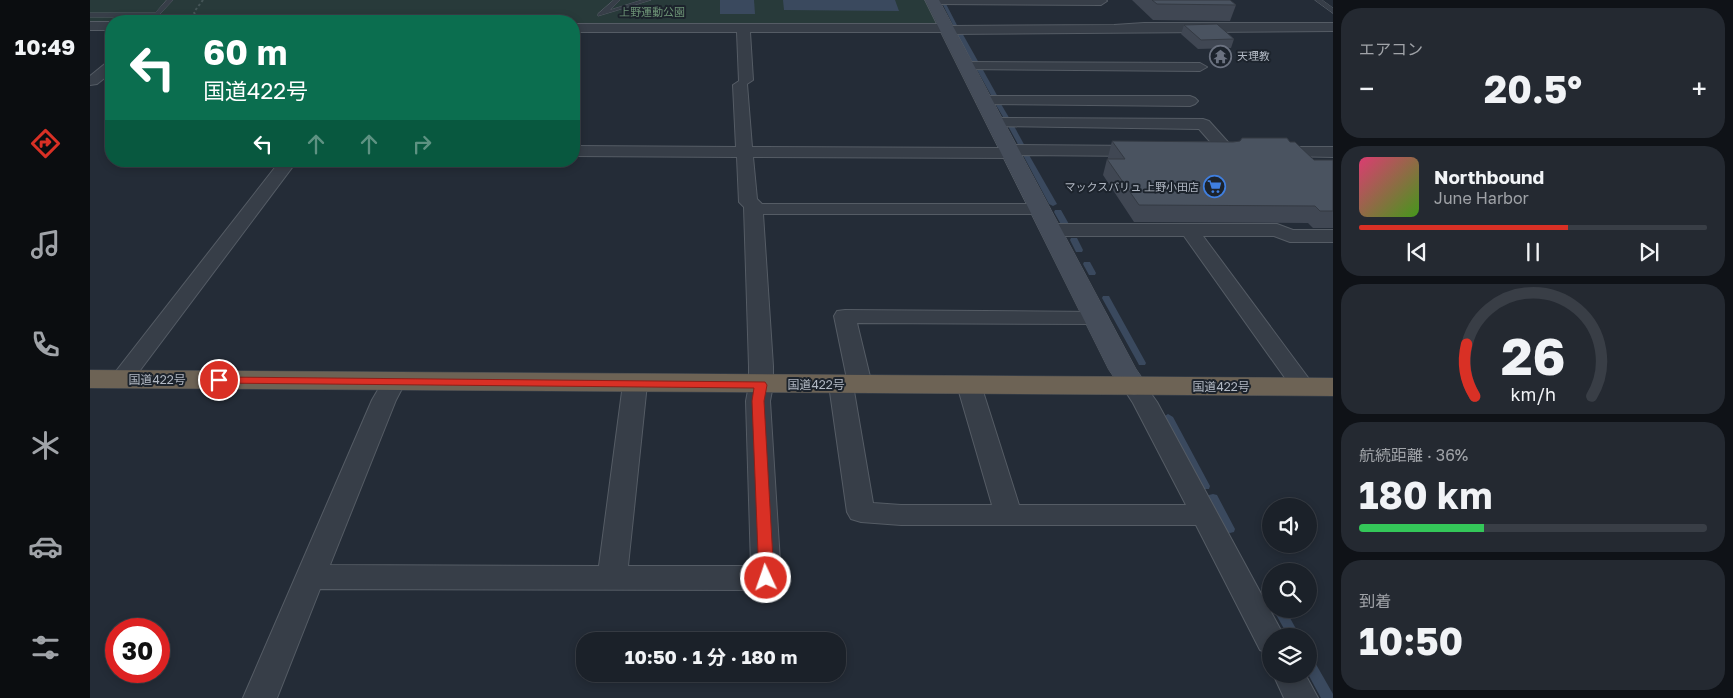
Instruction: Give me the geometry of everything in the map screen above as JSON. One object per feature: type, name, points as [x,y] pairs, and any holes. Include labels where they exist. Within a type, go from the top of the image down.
[{"type":"highway","name":"国道422号","points":[[90,379],[761,385],[1333,387]]},
{"type":"street","points":[[932,0],[1123,370],[1145,402],[1264,628]]},
{"type":"street","points":[[938,0],[1101,1]]},
{"type":"street","points":[[90,26],[105,26]]},
{"type":"street","points":[[580,28],[1114,29],[1144,27],[1333,29]]},
{"type":"street","points":[[312,577],[766,578],[758,401],[761,385],[753,204],[748,202],[745,152],[743,28]]},
{"type":"street","points":[[966,66],[1200,67]]},
{"type":"street","points":[[91,81],[105,70]]},
{"type":"street","points":[[91,81],[105,81]]},
{"type":"street","points":[[984,101],[1190,101]]},
{"type":"street","points":[[996,123],[1203,124],[1228,151],[1199,151]]},
{"type":"street","points":[[580,151],[1159,151]]},
{"type":"street","points":[[1290,152],[1333,152]]},
{"type":"street","points":[[121,380],[284,167]]},
{"type":"street","points":[[753,209],[1046,220],[1199,230],[1277,230],[1290,236],[1333,236]]},
{"type":"street","points":[[1199,230],[1192,234],[1303,387]]},
{"type":"street","points":[[1097,318],[845,316],[861,512],[901,515],[1206,515]]},
{"type":"street","points":[[260,698],[312,577],[384,400],[394,381]]},
{"type":"street","points":[[612,578],[636,384]]},
{"type":"street","points":[[969,385],[1009,515]]},
{"type":"street","points":[[1294,683],[1301,698]]},
{"type":"lane","points":[[90,15],[157,15],[170,0]]},
{"type":"lane","points":[[600,15],[617,0]]},
{"type":"lane","points":[[600,15],[648,0]]},
{"type":"lane","points":[[1318,0],[1333,11]]},
{"type":"path","points":[[196,15],[194,12],[203,0]]},
{"type":"path","points":[[580,16],[600,15]]},
{"type":"green space","name":"上野運動公園","points":[[90,0],[926,0],[938,26],[580,26],[580,15],[105,15],[105,24],[90,24]]},
{"type":"water","points":[[720,0],[754,0],[755,14],[720,14]]},
{"type":"water","points":[[783,0],[895,0],[899,11],[784,10]]},
{"type":"building","points":[[1152,0],[1230,0],[1236,5],[1157,4]]},
{"type":"building","points":[[1217,24],[1234,39],[1201,40],[1184,25]]},
{"type":"building","name":"マックスバリュ 上野小田店","points":[[1242,138],[1287,138],[1290,142],[1295,142],[1314,160],[1333,160],[1333,211],[1320,211],[1315,206],[1139,205],[1107,159],[1125,159],[1112,141],[1233,142],[1240,141]]},
{"type":"waterway","points":[[943,2],[956,27]]},
{"type":"waterway","points":[[958,31],[976,63]]},
{"type":"waterway","points":[[980,70],[995,97]]},
{"type":"waterway","points":[[999,105],[1008,121]]},
{"type":"waterway","points":[[1011,126],[1023,148]]},
{"type":"waterway","points":[[1026,155],[1053,204]]},
{"type":"waterway","points":[[1058,212],[1066,226]]},
{"type":"waterway","points":[[1074,240],[1079,250]]},
{"type":"waterway","points":[[1087,264],[1092,273]]},
{"type":"waterway","points":[[1106,298],[1142,363]]},
{"type":"waterway","points":[[1168,417],[1205,486]]},
{"type":"waterway","points":[[1213,498],[1230,529]]},
{"type":"waterway","points":[[1284,618],[1290,628]]},
{"type":"waterway","points":[[1317,678],[1328,698]]},
{"type":"place","name":"天理教","points":[[1221,56]]},
{"type":"place","name":"マックスバリュ 上野小田店","points":[[1215,187]]},
{"type":"route","points":[[219,380],[761,385],[758,401],[766,578]]}]
